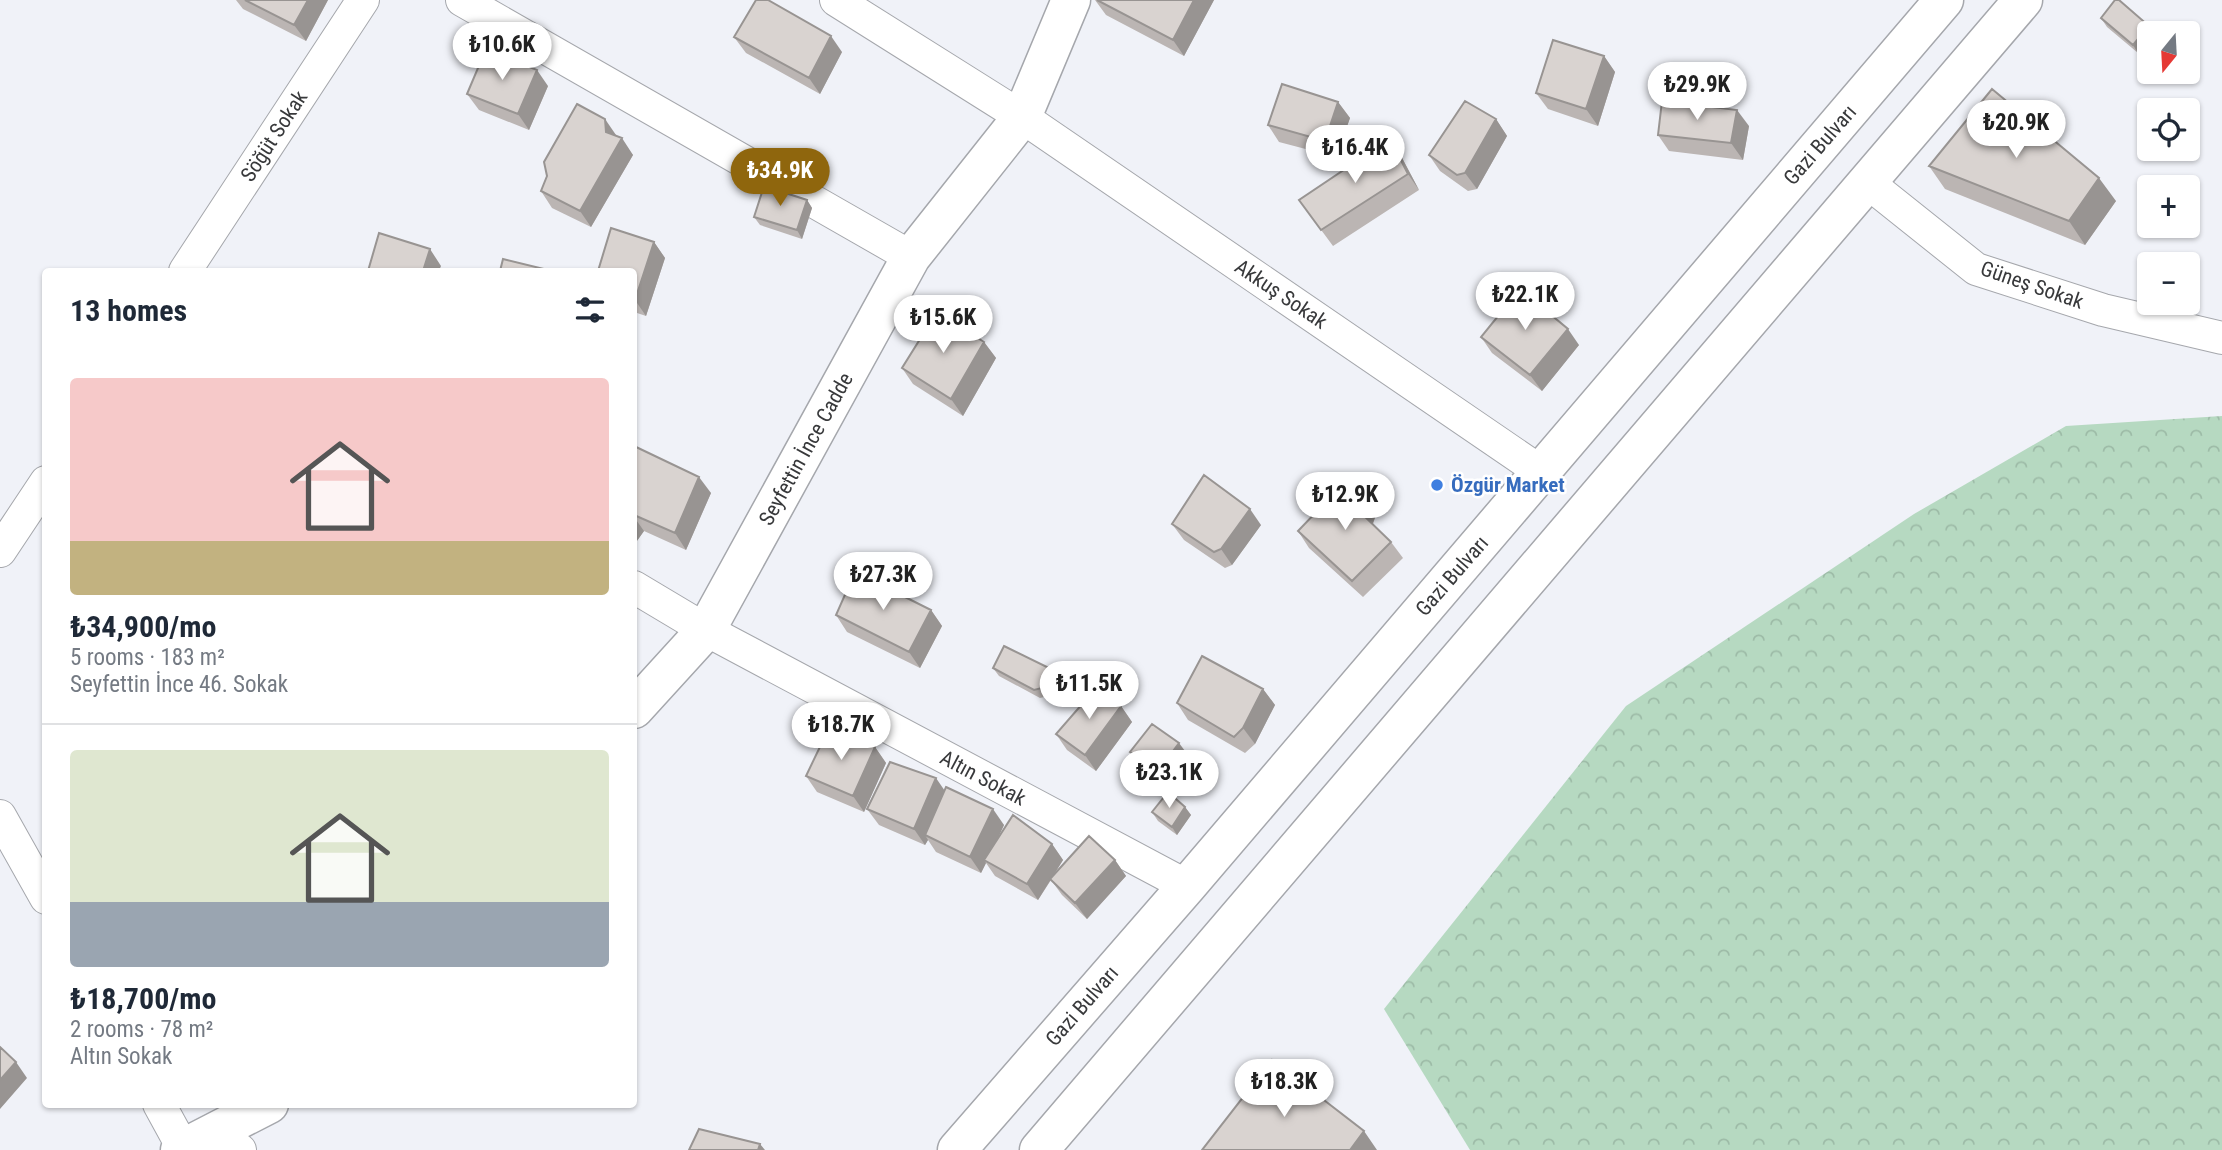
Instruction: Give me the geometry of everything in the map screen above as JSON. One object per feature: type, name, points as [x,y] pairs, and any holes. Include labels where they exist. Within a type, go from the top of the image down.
[{"type":"main road","name":"Seyfettin İnce Cadde","points":[[637,706],[706,630],[911,257],[1022,117],[1071,0]]},
{"type":"main road","name":"Gazi Bulvarı","points":[[957,1150],[1187,886],[1944,0]]},
{"type":"main road","points":[[1040,1150],[2022,0]]},
{"type":"main road","points":[[181,1149],[228,1140],[264,1108]]},
{"type":"street","name":"Söğüt Sokak","points":[[187,268],[363,0]]},
{"type":"street","points":[[461,0],[911,257]]},
{"type":"street","name":"Akkuş Sokak","points":[[835,0],[1022,117],[1541,472]]},
{"type":"street","name":"Güneş Sokak","points":[[1867,182],[1976,269],[2103,310],[2222,338]]},
{"type":"street","points":[[0,551],[42,488]]},
{"type":"street","name":"Altın Sokak","points":[[637,589],[706,630],[1187,886]]},
{"type":"street","points":[[0,816],[42,891]]},
{"type":"street","points":[[161,1108],[181,1149]]},
{"type":"green space","points":[[2222,416],[2222,1150],[1470,1150],[1384,1009],[1626,706],[1914,514],[2066,426]]},
{"type":"building","points":[[245,0],[308,0],[294,25]]},
{"type":"building","points":[[756,0],[768,0],[831,36],[809,78],[734,37]]},
{"type":"building","points":[[1097,0],[1194,0],[1173,40]]},
{"type":"building","points":[[2115,0],[2119,0],[2143,21],[2137,21],[2137,40],[2133,45],[2101,18]]},
{"type":"building","points":[[1553,40],[1604,56],[1586,109],[1536,93]]},
{"type":"building","points":[[486,49],[537,70],[518,114],[467,94]]},
{"type":"building","points":[[1282,84],[1338,102],[1325,141],[1268,125]]},
{"type":"building","points":[[1992,89],[2099,178],[2069,221],[1929,166]]},
{"type":"building","points":[[1465,101],[1496,119],[1465,173],[1457,175],[1429,155]]},
{"type":"building","points":[[1662,101],[1737,110],[1731,143],[1658,135]]},
{"type":"building","points":[[577,104],[605,119],[606,132],[622,138],[580,211],[541,191],[547,176],[544,162]]},
{"type":"building","points":[[1390,139],[1408,174],[1321,230],[1299,200]]},
{"type":"building","points":[[764,186],[807,200],[797,230],[754,217]]},
{"type":"building","points":[[611,228],[654,242],[637,294],[637,268],[599,268]]},
{"type":"building","points":[[379,233],[430,249],[424,268],[369,268]]},
{"type":"building","points":[[503,259],[540,268],[501,268]]},
{"type":"building","points":[[1520,289],[1568,329],[1530,375],[1481,337]]},
{"type":"building","points":[[937,312],[984,342],[951,399],[902,368]]},
{"type":"building","points":[[637,447],[699,477],[675,533],[637,516]]},
{"type":"building","points":[[1204,475],[1250,509],[1221,549],[1214,552],[1172,524]]},
{"type":"building","points":[[1346,481],[1365,496],[1360,512],[1391,542],[1352,581],[1298,531]]},
{"type":"building","points":[[855,572],[931,610],[909,652],[836,615]]},
{"type":"building","points":[[1004,646],[1051,669],[1042,688],[1034,690],[993,668]]},
{"type":"building","points":[[1202,656],[1263,689],[1243,728],[1234,737],[1177,703]]},
{"type":"building","points":[[1097,687],[1121,706],[1085,755],[1056,734]]},
{"type":"building","points":[[1152,724],[1179,743],[1159,770],[1130,752]]},
{"type":"building","points":[[829,728],[875,747],[853,796],[806,776]]},
{"type":"building","points":[[890,762],[936,778],[914,829],[867,809]]},
{"type":"building","points":[[946,787],[993,809],[970,857],[925,835]]},
{"type":"building","points":[[1168,792],[1185,807],[1172,827],[1152,812]]},
{"type":"building","points":[[1013,815],[1052,844],[1027,884],[984,860]]},
{"type":"building","points":[[1089,836],[1115,860],[1075,903],[1050,879]]},
{"type":"building","points":[[0,1047],[16,1062],[0,1080]]},
{"type":"building","points":[[1272,1060],[1364,1131],[1350,1150],[1202,1150]]},
{"type":"building","points":[[699,1129],[760,1144],[758,1150],[689,1150]]},
{"type":"place","name":"Özgür Market","points":[[1437,485]]}]
